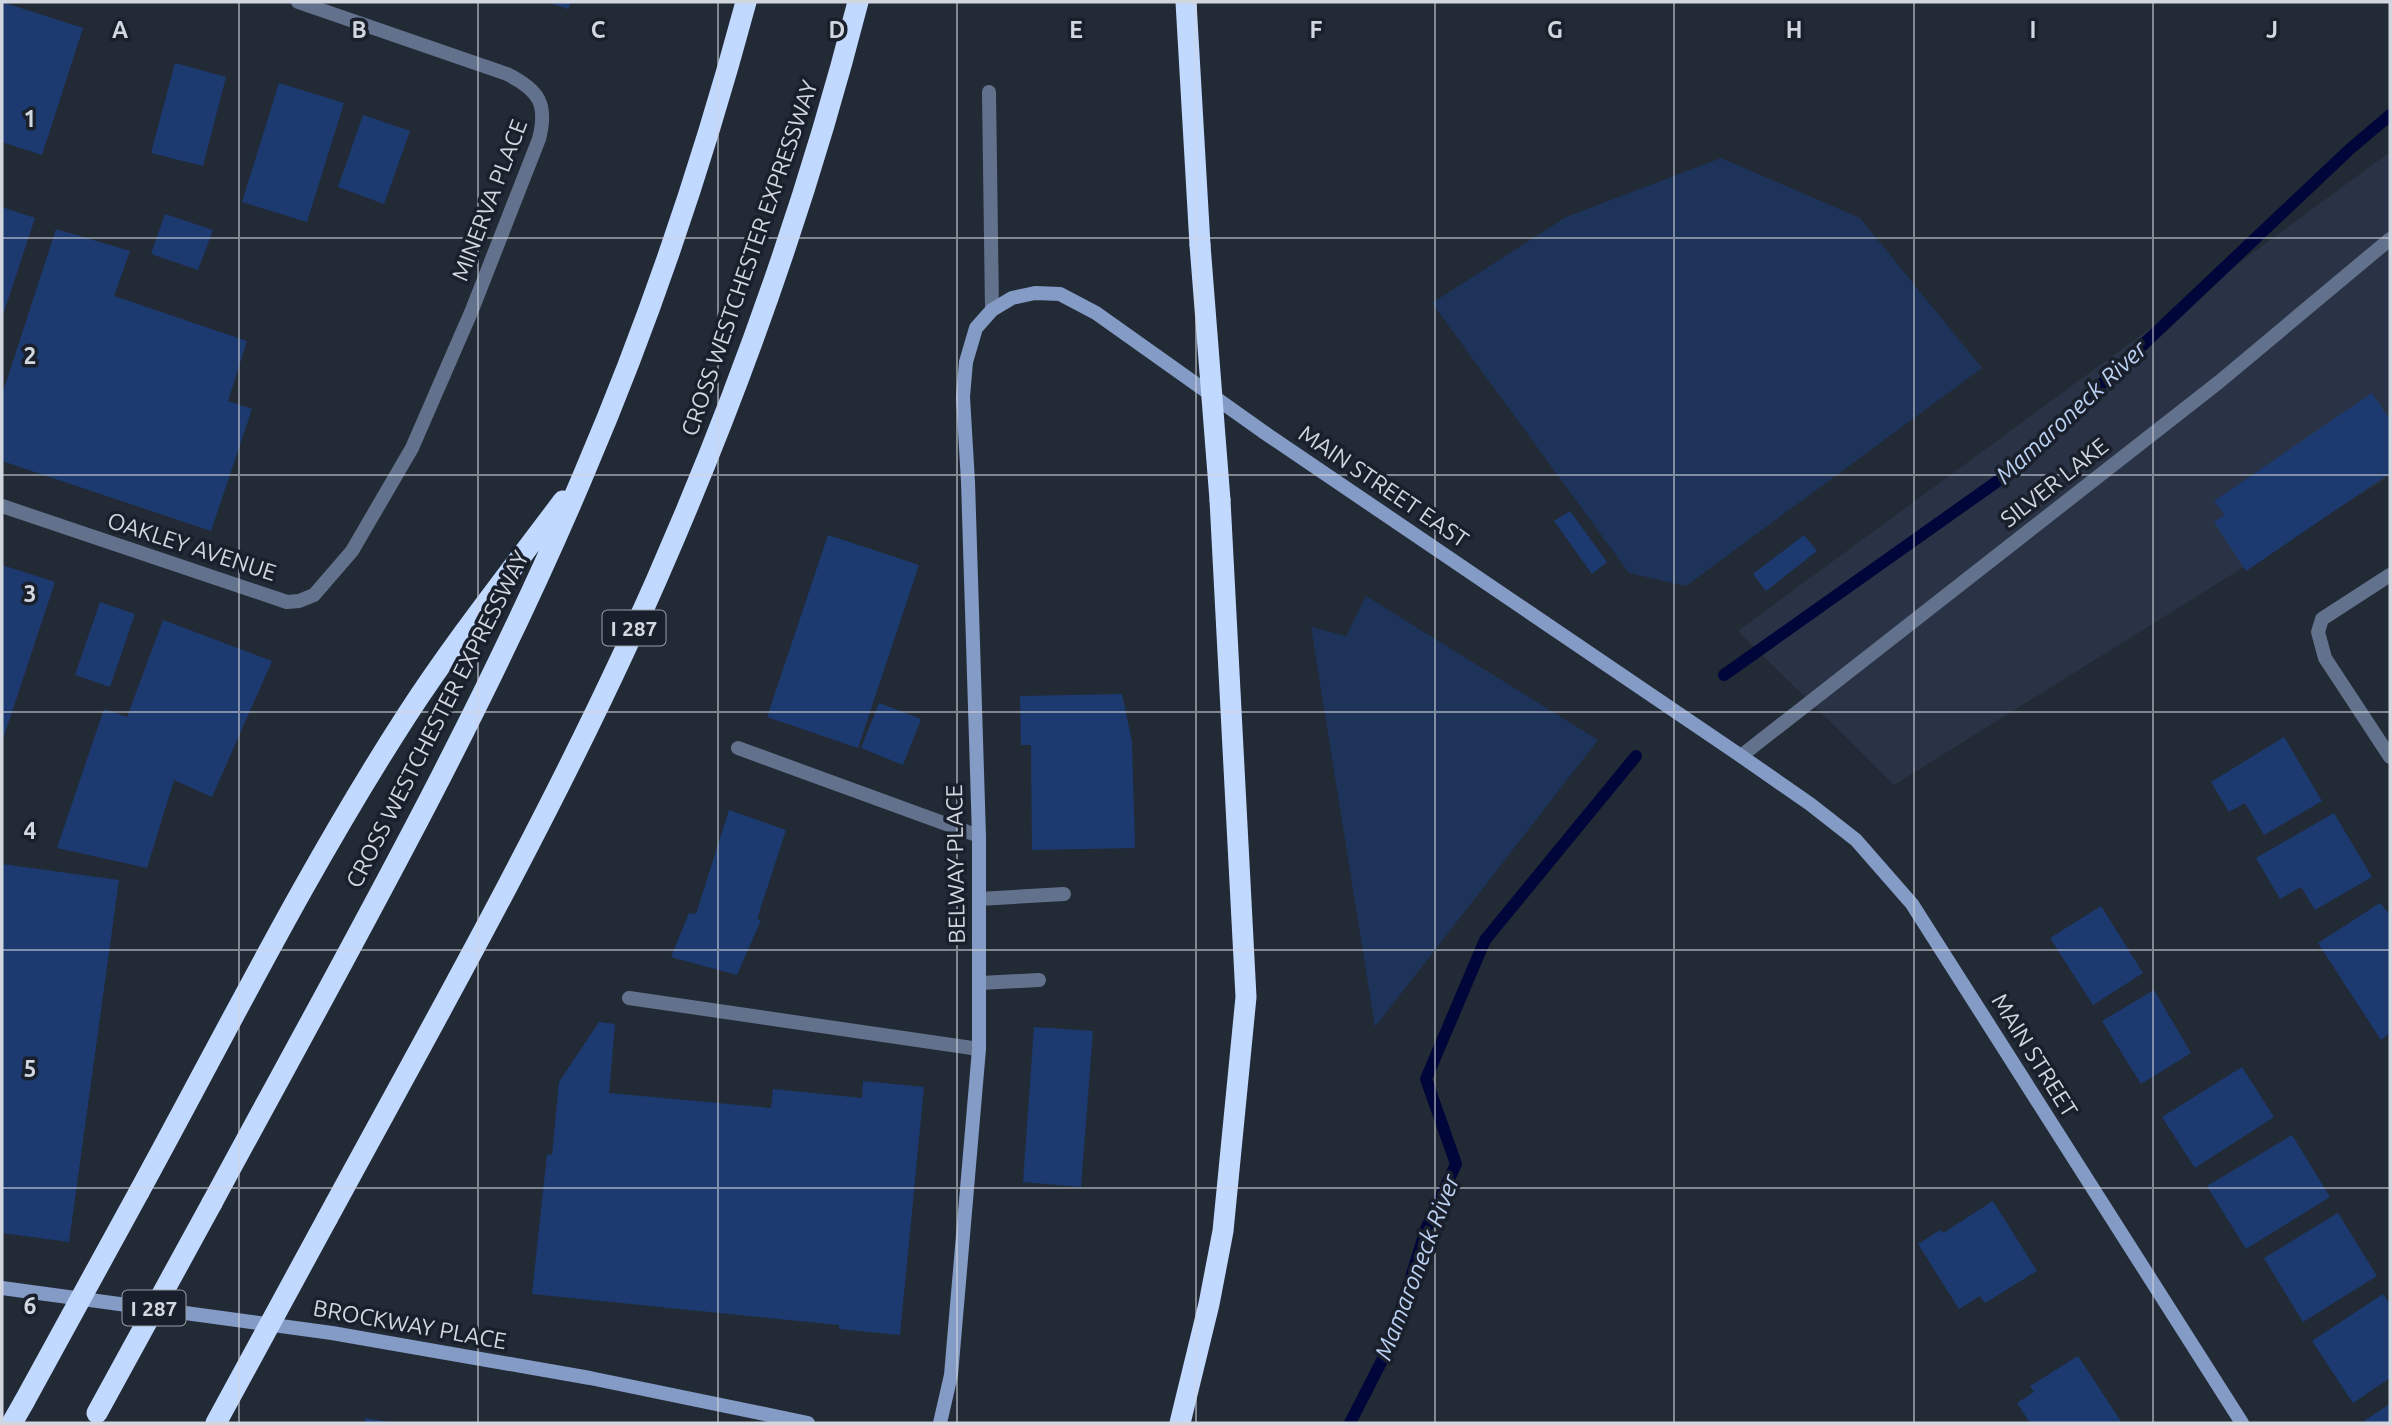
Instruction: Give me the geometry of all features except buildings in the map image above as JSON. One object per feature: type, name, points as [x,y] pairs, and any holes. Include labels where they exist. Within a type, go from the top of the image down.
[{"type":"highway","name":"CROSS WESTCHESTER EXPRESSWAY","points":[[94,1418],[383,887],[458,743],[525,605],[585,471],[642,330],[691,187],[746,2]]},
{"type":"highway","name":"CROSS WESTCHESTER EXPRESSWAY","points":[[216,1423],[485,926],[624,652],[686,512],[743,368],[794,222],[839,76],[858,2]]},
{"type":"highway","points":[[1180,1423],[1209,1304],[1223,1231],[1246,998],[1220,500],[1200,246],[1186,2]]},
{"type":"highway","points":[[12,1423],[356,797],[408,714],[470,625],[585,471]]},
{"type":"street","name":"MINERVA PLACE","points":[[298,2],[522,81],[540,101],[545,118],[472,310],[412,448],[352,551]]},
{"type":"street","points":[[989,92],[992,310]]},
{"type":"street","name":"SILVER LAKE","points":[[1741,756],[2219,382],[2390,239]]},
{"type":"street","name":"MAIN STREET EAST","points":[[992,310],[1012,298],[1047,293],[1059,294],[1096,313],[1277,440],[1741,756]]},
{"type":"street","name":"BELWAY PLACE","points":[[940,1423],[951,1375],[979,1049],[979,836],[968,482],[962,397],[966,362],[976,328],[992,310]]},
{"type":"street","name":"OAKLEY AVENUE","points":[[2,506],[287,602],[314,595],[352,551]]},
{"type":"street","points":[[2390,575],[2322,619],[2318,632],[2325,658],[2390,757]]},
{"type":"street","points":[[738,748],[979,836]]},
{"type":"street","name":"MAIN STREET","points":[[1741,756],[1856,840],[1912,904],[2242,1423]]},
{"type":"street","points":[[979,899],[1064,894]]},
{"type":"street","points":[[979,983],[1040,980]]},
{"type":"street","points":[[629,998],[979,1049]]},
{"type":"street","name":"BROCKWAY PLACE","points":[[2,1288],[332,1333],[590,1378],[808,1423]]},
{"type":"shaded area","points":[[2390,152],[2390,476],[1894,785],[1738,631]]},
{"type":"shaded area","points":[[1721,158],[1860,218],[1982,368],[1686,586],[1629,573],[1432,303],[1566,217]]},
{"type":"shaded area","points":[[1366,596],[1598,740],[1375,1027],[1311,627],[1346,636]]},
{"type":"waterway","name":"Mamaroneck River","points":[[1724,675],[2002,478],[2350,149],[2390,115]]},
{"type":"waterway","name":"Mamaroneck River","points":[[1350,1423],[1390,1345],[1426,1229],[1456,1164],[1426,1079],[1485,940],[1636,756]]}]
